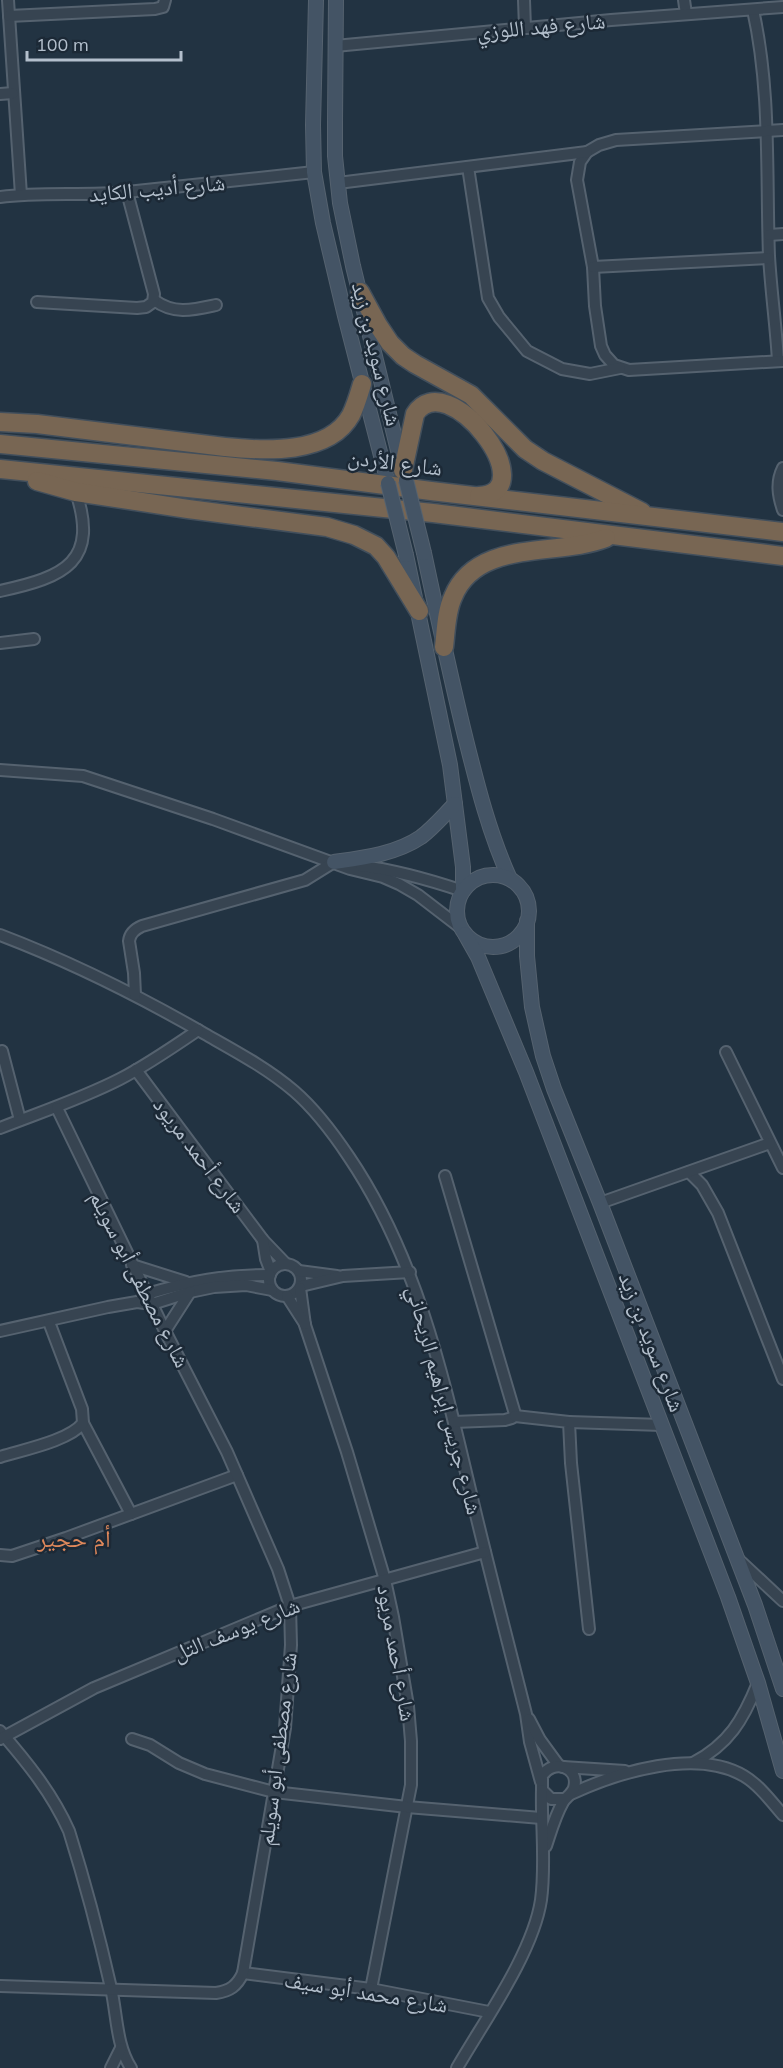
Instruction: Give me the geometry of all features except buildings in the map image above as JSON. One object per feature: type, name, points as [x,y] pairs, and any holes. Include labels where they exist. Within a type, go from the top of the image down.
[{"type":"highway","points":[[360,292],[390,343],[403,356],[422,369],[471,394],[525,449],[543,461],[651,517]]},
{"type":"highway","points":[[0,422],[49,425],[251,450],[288,449],[317,441],[342,427],[351,416],[362,384]]},
{"type":"highway","points":[[405,475],[416,414],[423,405],[439,402],[455,409],[478,427],[490,441],[502,468],[501,482],[495,491],[486,496],[476,496]]},
{"type":"highway","name":"شارع الأردن","points":[[0,444],[277,471],[783,532]]},
{"type":"highway","points":[[0,471],[73,484],[166,506],[327,528],[354,535],[375,546],[386,557],[419,611]]},
{"type":"highway","name":"شارع الأردن","points":[[73,484],[433,513],[783,556]]},
{"type":"highway","points":[[444,647],[452,598],[461,582],[480,567],[509,555],[586,544],[613,535]]},
{"type":"main road","name":"شارع سويد بن زيد","points":[[316,0],[314,172],[323,223],[419,611],[449,757],[463,891]]},
{"type":"main road","name":"شارع سويد بن زيد","points":[[336,0],[335,122],[338,183],[345,232],[424,553],[480,794],[498,853],[510,879]]},
{"type":"main road","points":[[334,862],[406,846],[423,836],[455,804]]},
{"type":"main road","points":[[489,875],[510,879],[524,892],[527,901],[527,921],[522,930],[515,939],[506,944],[484,945],[474,941],[463,931],[457,913],[457,906],[463,891],[470,883],[489,875]]},
{"type":"main road","name":"شارع سويد بن زيد","points":[[527,921],[530,989],[534,1020],[543,1056],[570,1131],[737,1557],[783,1689]]},
{"type":"main road","name":"شارع سويد بن زيد","points":[[463,931],[478,957],[526,1072],[728,1597],[758,1683],[783,1771]]},
{"type":"street","points":[[8,0],[21,195]]},
{"type":"street","points":[[9,16],[160,9],[165,6],[165,0]]},
{"type":"street","points":[[524,0],[525,28]]},
{"type":"street","points":[[684,0],[686,14]]},
{"type":"street","name":"شارع فهد اللوزي","points":[[335,46],[783,7]]},
{"type":"street","points":[[468,167],[488,298],[499,317],[527,351],[562,369],[590,374],[620,368],[629,370],[780,361],[769,258],[767,132],[762,64],[753,10]]},
{"type":"street","points":[[0,94],[13,93]]},
{"type":"street","points":[[338,183],[587,152],[599,145],[616,140],[783,130]]},
{"type":"street","points":[[587,152],[580,162],[578,180],[592,267],[601,346],[605,356],[620,368]]},
{"type":"street","name":"شارع أديب الكايد","points":[[0,197],[98,195],[314,172]]},
{"type":"street","points":[[127,192],[154,300],[165,308],[177,310],[199,309],[216,305]]},
{"type":"street","points":[[769,235],[783,234]]},
{"type":"street","points":[[592,267],[769,258]]},
{"type":"street","points":[[37,302],[137,308],[151,305],[154,300]]},
{"type":"street","points":[[783,468],[778,482],[783,509]]},
{"type":"street","points":[[0,591],[60,571],[78,555],[82,546],[84,529],[73,484]]},
{"type":"street","points":[[0,643],[33,639]]},
{"type":"street","points":[[0,770],[83,776],[213,819],[399,884],[418,895],[463,931]]},
{"type":"street","points":[[135,994],[129,941],[135,929],[176,915],[305,880],[334,862],[378,868],[426,879],[463,891]]},
{"type":"street","name":"شارع جريس إبراهيم الريحاني","points":[[0,935],[135,994],[251,1061],[293,1090],[311,1107],[333,1134],[368,1186],[410,1272],[454,1422],[526,1714],[541,1786],[543,1855],[541,1900],[534,1927],[522,1955],[456,2068]]},
{"type":"street","points":[[0,1128],[57,1108],[136,1070],[198,1030]]},
{"type":"street","points":[[2,1051],[20,1120]]},
{"type":"street","points":[[726,1052],[783,1168]]},
{"type":"street","name":"شارع أحمد مريود","points":[[136,1070],[263,1240],[285,1263]]},
{"type":"street","name":"شارع مصطفى أبو سويلم","points":[[57,1108],[132,1265],[213,1423],[278,1569],[290,1606],[291,1645],[285,1728],[243,1973]]},
{"type":"street","points":[[600,1203],[770,1143]]},
{"type":"street","points":[[689,1172],[702,1185],[717,1213],[783,1379]]},
{"type":"street","points":[[445,1176],[515,1416]]},
{"type":"street","name":"شارع أحمد مريود","points":[[263,1240],[270,1274]]},
{"type":"street","points":[[285,1263],[293,1265],[299,1271],[302,1277],[300,1287],[294,1294],[286,1296],[276,1294],[269,1283],[270,1274],[278,1265],[285,1263]]},
{"type":"street","points":[[132,1265],[188,1287],[246,1285],[273,1290]]},
{"type":"street","points":[[299,1271],[343,1276],[410,1272]]},
{"type":"street","points":[[0,1331],[150,1299],[221,1277],[270,1274]]},
{"type":"street","points":[[300,1287],[343,1276]]},
{"type":"street","points":[[165,1331],[188,1287]]},
{"type":"street","name":"شارع أحمد مريود","points":[[300,1287],[305,1325],[347,1452],[385,1580],[408,1706],[412,1765],[407,1807],[371,1989]]},
{"type":"street","name":"شارع أحمد مريود","points":[[286,1296],[305,1325]]},
{"type":"street","points":[[50,1322],[82,1409],[82,1423],[131,1514]]},
{"type":"street","points":[[454,1422],[505,1420],[515,1416],[569,1422],[662,1425]]},
{"type":"street","points":[[569,1422],[571,1463],[589,1629]]},
{"type":"street","points":[[0,1457],[58,1438],[77,1429],[82,1423]]},
{"type":"street","points":[[0,1555],[12,1556],[237,1475]]},
{"type":"street","name":"شارع يوسف التل","points":[[2,1735],[94,1688],[290,1606],[485,1552]]},
{"type":"street","points":[[737,1557],[783,1601]]},
{"type":"street","points":[[693,1763],[713,1751],[733,1731],[746,1711],[758,1683]]},
{"type":"street","name":"شارع جريس إبراهيم الريحاني","points":[[526,1714],[540,1740],[561,1766]]},
{"type":"street","points":[[2,1735],[43,1783],[69,1831],[79,1861],[111,1989],[121,2048],[131,2068]]},
{"type":"street","points":[[132,1739],[150,1745],[178,1763],[205,1774],[274,1792],[407,1807],[541,1818]]},
{"type":"street","points":[[631,1771],[568,1796],[551,1799],[541,1786],[542,1776],[547,1769],[561,1766],[631,1771],[693,1763],[723,1768],[744,1777],[760,1789],[783,1815]]},
{"type":"street","points":[[561,1766],[570,1771],[574,1778],[575,1786],[568,1796]]},
{"type":"street","name":"شارع جريس إبراهيم الريحاني","points":[[543,1855],[555,1817],[568,1796]]},
{"type":"street","points":[[0,1986],[216,1993],[226,1992],[233,1988],[243,1973]]},
{"type":"street","name":"شارع محمد أبو سيف","points":[[243,1973],[371,1989],[489,2012]]},
{"type":"street","points":[[111,2068],[121,2048]]},
{"type":"district","name":"أم حجير","points":[[74,1538]]}]
